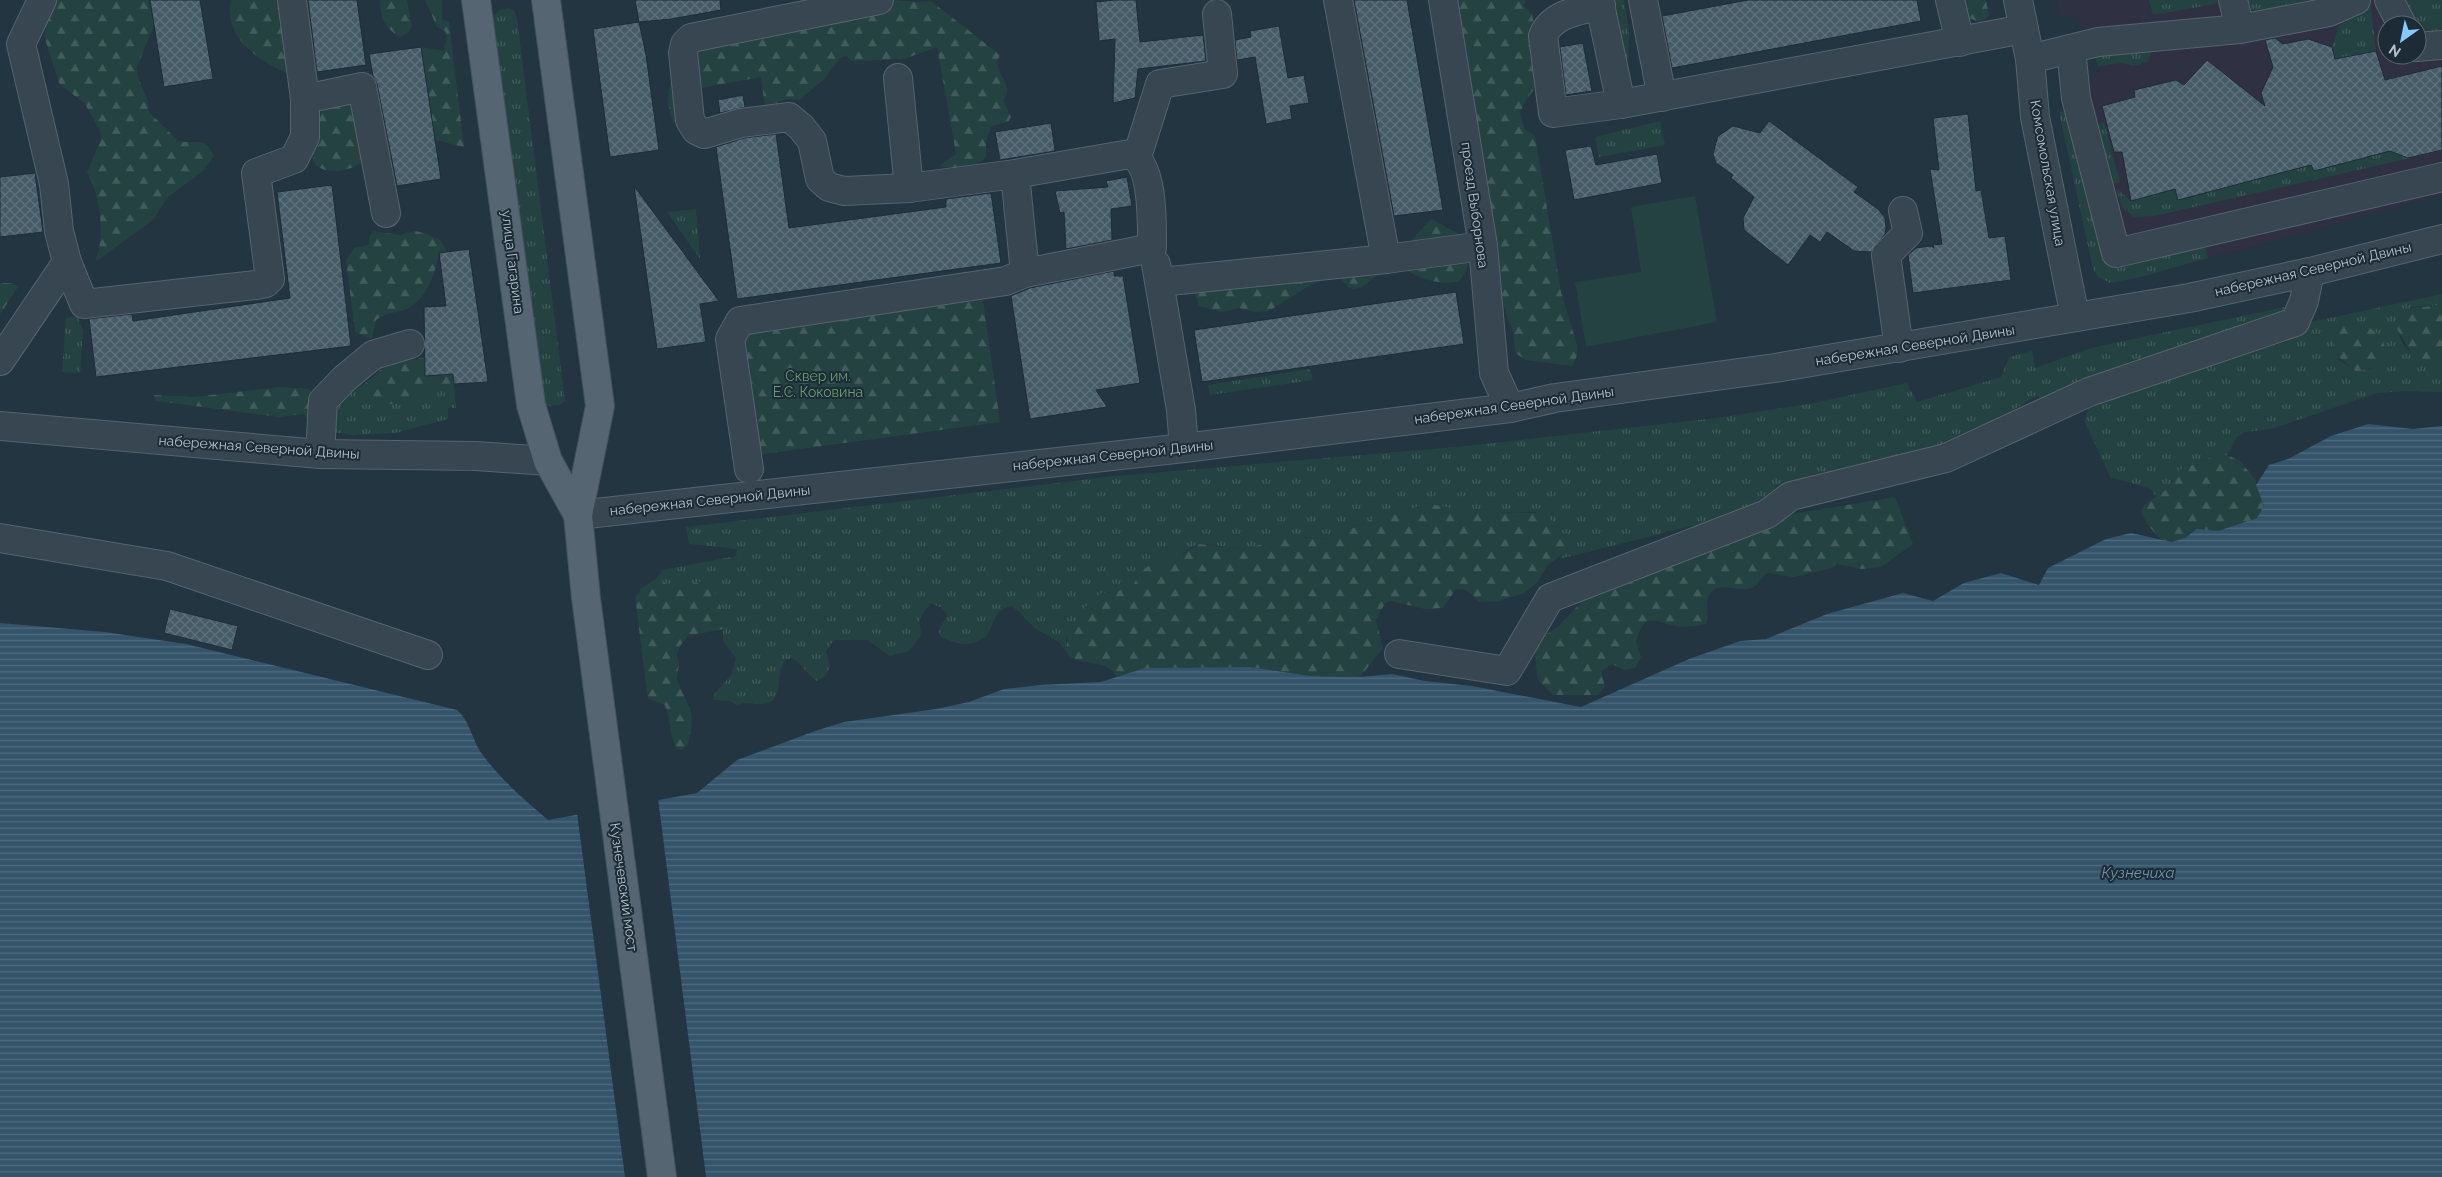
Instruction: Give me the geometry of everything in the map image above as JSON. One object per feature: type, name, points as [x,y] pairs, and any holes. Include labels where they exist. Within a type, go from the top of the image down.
[{"type":"main road","name":"улица Гагарина","points":[[476,0],[531,405],[548,461],[578,515]]},
{"type":"main road","name":"улица Гагарина","points":[[546,0],[600,406],[578,515],[586,598]]},
{"type":"main road","name":"Кузнечевский мост","points":[[586,598],[662,1177]]},
{"type":"street","points":[[42,0],[21,44],[54,184],[59,231],[67,262],[84,304],[266,283],[270,275],[256,173],[294,159],[305,136],[305,99],[292,0]]},
{"type":"street","points":[[879,0],[691,38],[685,44],[683,53],[690,120],[696,130],[704,134],[741,123],[789,117],[801,127],[812,141],[820,179],[829,187],[844,191],[909,188],[1014,174],[1130,154],[1136,157],[1146,175],[1152,220],[1152,248],[1160,282],[1181,410],[1184,448]]},
{"type":"street","points":[[1338,0],[1386,259]]},
{"type":"street","name":"проезд Выборнова","points":[[1443,0],[1483,246],[1494,373],[1510,408]]},
{"type":"street","points":[[1645,0],[1662,96]]},
{"type":"street","points":[[1950,0],[1960,42]]},
{"type":"street","name":"Комсомольская улица","points":[[2018,0],[2030,59],[2035,117],[2075,316]]},
{"type":"street","points":[[2233,0],[2240,29]]},
{"type":"street","points":[[2030,59],[2098,42],[2240,29],[2328,12],[2356,0]]},
{"type":"street","points":[[2389,0],[2397,15]]},
{"type":"street","points":[[1620,104],[1600,2],[1553,20],[1543,36],[1553,113],[1620,104],[2024,29]]},
{"type":"street","points":[[1136,157],[1160,84],[1223,74],[1217,14]]},
{"type":"street","points":[[2427,46],[2442,44]]},
{"type":"street","points":[[2071,49],[2076,98],[2116,253],[2442,177]]},
{"type":"street","points":[[898,78],[909,188]]},
{"type":"street","points":[[305,99],[362,87],[386,213]]},
{"type":"street","points":[[1014,174],[1025,272]]},
{"type":"street","points":[[1899,348],[1886,254],[1908,233],[1903,211]]},
{"type":"street","name":"набережная Северной Двины","points":[[578,515],[1184,448],[1510,408],[1554,398],[1775,368],[1899,348],[2040,325],[2075,316],[2189,298],[2310,272],[2442,238]]},
{"type":"street","points":[[1160,282],[1386,259],[1483,246]]},
{"type":"street","points":[[749,469],[730,338],[740,321],[1006,281],[1025,272],[1152,248]]},
{"type":"street","points":[[0,360],[67,262]]},
{"type":"street","points":[[1399,654],[1507,671],[1550,598],[1767,514],[1791,496],[1946,458],[2089,392],[2296,322],[2304,301],[2310,272]]},
{"type":"street","points":[[320,454],[323,401],[344,378],[373,355],[410,344]]},
{"type":"street","name":"набережная Северной Двины","points":[[0,426],[320,454],[476,456],[548,461]]},
{"type":"street","points":[[0,538],[167,566],[428,655]]},
{"type":"shaded area","points":[[2056,0],[2442,0],[2442,195],[2141,277],[2096,268],[2060,112],[2064,111],[2063,101],[2082,96],[2099,70],[2091,44],[2075,15],[2059,17]]},
{"type":"green space","points":[[47,0],[149,0],[154,25],[137,67],[138,77],[148,102],[148,111],[178,141],[203,143],[211,149],[214,156],[203,171],[168,197],[153,220],[95,262],[100,240],[100,216],[92,181],[87,172],[101,140],[100,131],[85,104],[59,83],[44,36],[48,20]]},
{"type":"green space","points":[[231,0],[291,0],[293,76],[269,64],[247,48],[233,27],[230,14]]},
{"type":"green space","points":[[380,0],[407,0],[412,26],[408,33],[400,37],[387,26],[382,17]]},
{"type":"green space","points":[[425,0],[442,0],[442,19],[449,22],[464,147],[435,140],[421,47],[444,51],[447,36],[445,31],[437,27]]},
{"type":"green space","points":[[891,0],[931,1],[1000,55],[998,69],[1006,85],[1007,90],[1004,102],[1011,117],[1008,122],[992,126],[986,141],[986,157],[976,164],[964,168],[939,166],[956,154],[937,47],[904,59],[852,61],[846,56],[840,58],[824,79],[800,100],[787,99],[765,107],[761,77],[701,88],[703,109],[678,124],[673,122],[668,98],[672,78],[684,62],[702,47]]},
{"type":"green space","points":[[1452,0],[1525,0],[1524,6],[1532,14],[1537,37],[1540,81],[1524,103],[1520,114],[1525,129],[1535,136],[1561,292],[1577,345],[1577,356],[1572,366],[1526,360],[1515,353],[1513,332],[1502,301]]},
{"type":"green space","points":[[1604,0],[1624,0],[1629,29],[1628,69],[1621,70]]},
{"type":"green space","points":[[1957,0],[1986,0],[1989,16],[1981,22],[1968,17],[1960,9]]},
{"type":"green space","points":[[2149,0],[2217,0],[2215,4],[2153,15]]},
{"type":"green space","points":[[2244,0],[2307,0],[2255,12],[2250,9]]},
{"type":"green space","points":[[2339,0],[2370,0],[2376,51],[2335,59],[2332,47],[2344,11]]},
{"type":"green space","points":[[2405,0],[2442,0],[2442,29],[2427,32],[2427,15],[2409,15]]},
{"type":"green space","points":[[510,8],[515,12],[517,18],[565,401],[560,405],[548,406],[543,403],[493,19],[499,10]]},
{"type":"green space","points":[[2148,46],[2151,54],[2147,62],[2133,66],[2122,63],[2098,66],[2094,54]]},
{"type":"green space","points":[[2069,100],[2109,265],[2203,240],[2208,258],[2141,277],[2110,283],[2098,277],[2093,269],[2059,112],[2064,111],[2063,101]]},
{"type":"green space","points":[[330,103],[357,103],[364,159],[355,167],[333,171],[325,170],[319,168],[313,160],[311,143],[315,122]]},
{"type":"green space","points":[[1660,121],[1665,145],[1599,157],[1595,137]]},
{"type":"green space","points":[[2104,122],[2120,182],[2109,185],[2094,126]]},
{"type":"green space","points":[[2390,151],[2408,158],[2442,151],[2154,216],[2134,217],[2122,207],[2116,188],[2131,201],[2175,189],[2178,199],[2311,165],[2314,171]]},
{"type":"green space","points":[[1695,196],[1717,322],[1586,347],[1575,282],[1641,272],[1631,207]]},
{"type":"green space","points":[[696,209],[700,259],[667,212]]},
{"type":"green space","points":[[1431,219],[1461,235],[1468,264],[1464,275],[1459,281],[1439,282],[1425,279],[1406,270],[1395,271],[1378,275],[1364,285],[1354,289],[1348,287],[1340,278],[1328,279],[1312,284],[1269,311],[1256,312],[1239,308],[1222,312],[1199,306],[1195,293],[1390,264]]},
{"type":"green space","points":[[373,231],[400,235],[416,231],[440,240],[448,252],[439,253],[430,284],[416,303],[409,308],[385,315],[376,320],[372,339],[355,332],[346,260],[354,248],[369,245],[369,237]]},
{"type":"green space","points":[[0,283],[13,283],[18,287],[0,314]]},
{"type":"green space","points":[[2442,294],[2442,305],[2411,307],[2397,321],[2400,338],[2410,352],[2425,360],[2433,362],[2442,361],[2442,392],[2405,391],[2377,393],[2271,429],[2245,432],[2237,437],[2227,455],[2215,456],[2179,470],[2167,489],[2156,497],[2151,489],[2110,477],[2084,420],[2092,400],[2286,342],[2311,322]],"holes":[[[2357,323],[2375,367],[2364,370],[2355,369],[2338,359],[2338,325]]]},
{"type":"green space","name":"Сквер им. Е.С. Коковина","points":[[983,300],[1000,422],[756,455],[739,333]]},
{"type":"green space","points":[[2299,304],[2293,316],[2049,401],[2036,396],[1966,439],[1761,509],[1559,559],[1568,550],[1568,545],[1557,524],[1536,512],[1497,513],[1485,509],[1454,509],[1427,503],[1401,513],[1382,514],[1358,526],[1324,539],[1305,537],[1244,549],[1205,544],[1193,546],[1182,554],[1170,555],[1163,560],[1157,561],[1140,574],[1132,586],[1100,594],[1066,638],[1066,651],[1059,642],[1036,629],[1012,606],[1001,610],[986,637],[967,644],[948,640],[941,637],[939,632],[947,614],[940,607],[931,603],[921,616],[919,622],[920,637],[909,651],[890,656],[867,640],[834,640],[826,651],[830,666],[826,676],[817,681],[796,660],[792,658],[786,660],[781,669],[776,696],[772,701],[764,704],[746,703],[737,705],[730,701],[713,700],[715,693],[732,674],[736,658],[723,641],[723,618],[718,599],[710,587],[698,582],[678,590],[657,578],[662,570],[736,556],[737,549],[689,544],[686,527],[1116,476],[1467,446],[1716,418],[1814,403],[1907,383],[1917,402],[2001,377],[2009,357],[2032,351],[2035,368],[2091,348]]},
{"type":"green space","points":[[2442,305],[2442,361],[2428,363],[2411,353],[2397,329],[2397,321],[2405,309]]},
{"type":"green space","points":[[77,316],[83,331],[80,373],[62,372],[66,318]]},
{"type":"green space","points":[[2363,323],[2382,337],[2386,353],[2375,367],[2356,371],[2334,354],[2332,338],[2338,325]]},
{"type":"green space","points":[[451,353],[454,384],[435,384],[425,398],[407,402],[375,404],[367,396],[367,384],[375,374],[385,367]]},
{"type":"green space","points":[[1310,369],[1313,380],[1210,395],[1208,385]]},
{"type":"green space","points":[[371,379],[367,384],[367,396],[376,404],[404,403],[435,384],[454,384],[456,408],[448,408],[448,419],[395,433],[352,435],[333,432],[340,400]]},
{"type":"green space","points":[[281,387],[310,389],[317,412],[313,429],[304,414],[279,417],[156,401],[154,395],[194,397]]},
{"type":"green space","points":[[2227,455],[2239,460],[2255,479],[2264,506],[2257,518],[2218,531],[2197,529],[2185,538],[2172,542],[2160,539],[2147,524],[2141,511],[2144,505],[2167,489],[2179,470],[2215,456]]},
{"type":"green space","points":[[1895,497],[1913,544],[1881,567],[1862,569],[1836,564],[1831,568],[1793,577],[1768,573],[1751,588],[1716,589],[1708,597],[1706,624],[1682,627],[1655,620],[1646,622],[1639,632],[1636,641],[1641,657],[1635,668],[1624,670],[1612,664],[1601,671],[1605,687],[1598,695],[1553,695],[1538,680],[1534,650],[1541,638],[1558,627],[1587,596],[1793,514]]},
{"type":"green space","points":[[1427,503],[1454,509],[1485,509],[1497,513],[1542,513],[1557,524],[1568,545],[1568,550],[1547,566],[1538,582],[1524,593],[1499,601],[1479,602],[1472,594],[1456,589],[1443,608],[1425,609],[1390,601],[1385,603],[1376,620],[1383,648],[1360,677],[1310,676],[1250,667],[1145,668],[1117,677],[1105,666],[1077,660],[1066,651],[1068,632],[1084,608],[1100,594],[1132,586],[1144,569],[1170,555],[1183,554],[1199,544],[1244,549],[1291,537],[1324,539],[1358,526],[1382,514],[1401,513]]},
{"type":"green space","points":[[657,578],[678,590],[697,582],[706,583],[715,593],[723,616],[723,629],[688,636],[680,646],[677,655],[679,663],[677,680],[691,711],[692,724],[688,744],[682,750],[678,749],[672,738],[666,707],[663,704],[648,699],[635,597],[641,589]]},
{"type":"water","name":"Кузнечиха","points":[[2368,424],[2413,429],[2442,426],[2442,1177],[0,1177],[0,623],[105,632],[186,644],[457,710],[465,720],[479,749],[489,763],[513,789],[548,820],[697,793],[737,760],[844,722],[936,709],[969,702],[1004,689],[1101,682],[1145,668],[1250,667],[1310,676],[1360,677],[1392,674],[1425,681],[1472,686],[1581,707],[1689,659],[1740,641],[1766,639],[1827,614],[1903,593],[1933,601],[1964,583],[2001,573],[2039,585],[2048,568],[2106,539],[2131,533],[2172,542],[2185,538],[2197,529],[2218,531],[2257,518],[2264,506],[2256,485],[2269,465],[2288,459],[2331,436]]},
{"type":"pier","points":[[658,798],[706,1177],[625,1177],[577,813]]},
{"type":"building","points":[[150,0],[200,0],[213,79],[164,87]]},
{"type":"building","points":[[308,0],[357,0],[366,65],[317,72]]},
{"type":"building","points":[[635,0],[720,0],[721,10],[671,19],[639,22]]},
{"type":"building","points":[[1136,0],[1140,42],[1203,35],[1206,61],[1138,69],[1135,98],[1113,103],[1115,39],[1099,41],[1096,2]]},
{"type":"building","points":[[1354,0],[1407,0],[1443,210],[1394,216]]},
{"type":"building","points":[[1748,0],[1917,0],[1921,21],[1672,68],[1662,16]]},
{"type":"building","points":[[639,22],[646,55],[659,150],[610,157],[593,29]]},
{"type":"building","points":[[1279,26],[1288,78],[1304,75],[1309,103],[1290,106],[1292,119],[1266,124],[1255,57],[1237,60],[1235,40],[1251,37],[1250,31]]},
{"type":"building","points":[[2275,38],[2283,44],[2308,39],[2332,47],[2335,59],[2376,51],[2377,65],[2380,65],[2385,80],[2442,66],[2442,150],[2408,158],[2390,151],[2314,171],[2311,165],[2178,200],[2175,189],[2131,201],[2122,152],[2114,152],[2102,106],[2135,97],[2134,90],[2176,80],[2184,85],[2207,60],[2265,106],[2261,93],[2273,67],[2265,40]]},
{"type":"building","points":[[1583,43],[1592,91],[1566,95],[1560,47]]},
{"type":"building","points":[[421,47],[441,179],[397,186],[377,84],[373,76],[369,54]]},
{"type":"building","points":[[743,95],[745,107],[720,113],[718,100]]},
{"type":"building","points":[[1968,114],[1976,191],[1981,190],[1989,238],[2005,236],[2011,280],[1913,293],[1908,255],[1916,248],[1931,246],[1934,248],[1933,245],[1942,244],[1930,169],[1939,170],[1933,118]]},
{"type":"building","points":[[1769,121],[1858,187],[1854,192],[1878,209],[1885,218],[1886,228],[1885,234],[1871,252],[1854,251],[1827,232],[1820,242],[1810,235],[1788,265],[1744,230],[1743,218],[1754,197],[1731,178],[1733,175],[1716,163],[1713,154],[1718,136],[1733,126],[1760,133]]},
{"type":"building","points":[[1051,123],[1055,151],[1000,160],[995,132]]},
{"type":"building","points":[[776,134],[789,228],[946,207],[946,199],[991,193],[1001,263],[737,299],[716,147],[744,138]]},
{"type":"building","points":[[1591,146],[1596,165],[1657,154],[1662,183],[1574,200],[1565,150]]},
{"type":"building","points":[[35,173],[43,232],[0,237],[0,177]]},
{"type":"building","points":[[1127,177],[1132,206],[1111,209],[1112,240],[1066,249],[1064,212],[1060,213],[1055,191],[1108,187],[1106,181]]},
{"type":"building","points":[[332,185],[351,346],[96,377],[89,319],[132,314],[133,321],[290,298],[277,192]]},
{"type":"building","points":[[634,186],[719,301],[700,304],[706,342],[657,349]]},
{"type":"building","points":[[469,249],[488,382],[454,384],[453,374],[425,376],[424,307],[446,306],[439,253]]},
{"type":"building","points":[[1114,271],[1114,276],[1123,276],[1140,383],[1096,390],[1107,407],[1030,419],[1011,296],[1030,288]]},
{"type":"building","points":[[1456,292],[1464,344],[1202,382],[1194,330]]},
{"type":"building","points":[[170,609],[238,626],[232,650],[164,633]]}]
